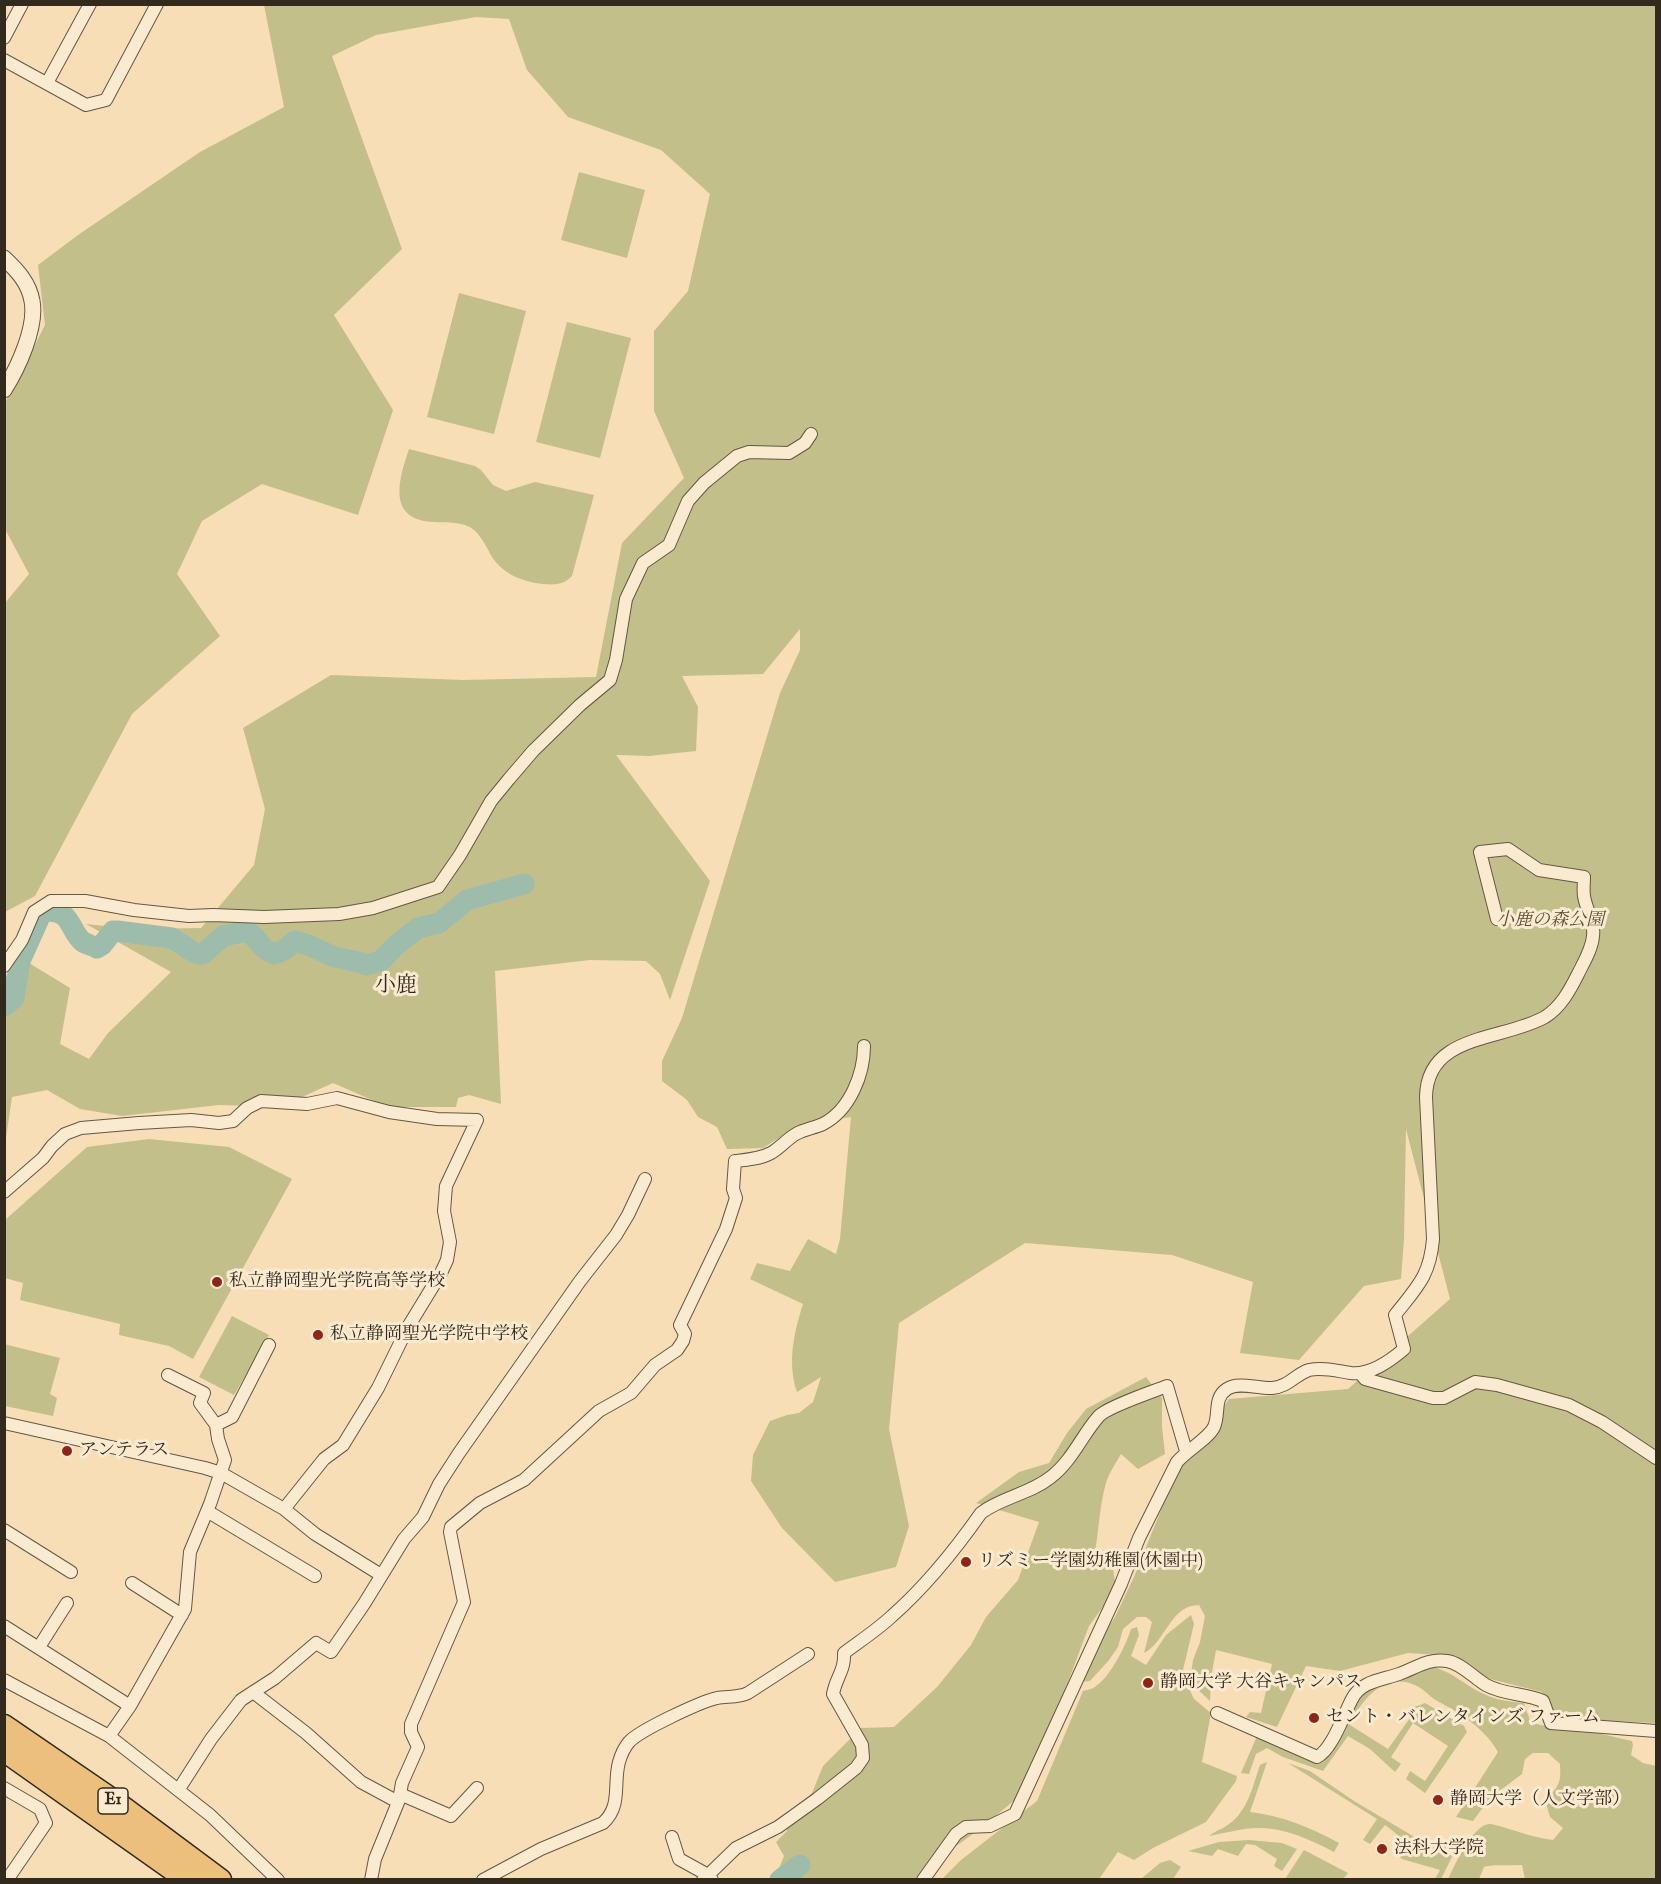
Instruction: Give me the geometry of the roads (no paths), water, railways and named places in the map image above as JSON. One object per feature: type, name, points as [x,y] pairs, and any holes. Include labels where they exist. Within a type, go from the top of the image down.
[{"type":"highway","name":"E1","points":[[4,1726],[118,1804],[220,1880]]},
{"type":"highway","name":"E1","points":[[4,1750],[188,1880]]},
{"type":"street","points":[[4,38],[22,4]]},
{"type":"street","points":[[47,83],[90,4]]},
{"type":"street","points":[[4,60],[86,105],[106,100],[157,4]]},
{"type":"street","points":[[4,258],[24,281],[33,303],[29,335],[4,390]]},
{"type":"street","points":[[4,966],[22,940],[34,912],[51,901],[85,901],[134,910],[189,916],[264,917],[339,914],[373,908],[438,887],[460,855],[491,801],[509,779],[533,751],[580,705],[610,680],[616,660],[626,599],[643,563],[669,545],[688,501],[704,483],[737,456],[749,452],[789,453],[806,443],[811,434]]},
{"type":"street","points":[[922,1880],[956,1834],[966,1827],[990,1826],[1015,1814],[1121,1584],[1139,1538],[1177,1462],[1214,1426],[1216,1406],[1221,1394],[1234,1386],[1272,1388],[1283,1386],[1307,1371],[1318,1369],[1360,1373],[1388,1362],[1404,1349],[1395,1315],[1422,1281],[1431,1259],[1433,1239],[1426,1083],[1433,1067],[1453,1048],[1544,1017],[1558,1007],[1587,957],[1593,936],[1593,920],[1584,897],[1584,877],[1539,870],[1508,849],[1480,852],[1497,919]]},
{"type":"street","points":[[371,1880],[375,1859],[399,1798],[402,1783],[418,1748],[411,1732],[411,1725],[464,1602],[450,1532],[452,1527],[480,1503],[524,1480],[599,1410],[631,1393],[655,1365],[677,1350],[685,1334],[680,1325],[726,1229],[736,1197],[733,1189],[735,1161],[761,1158],[795,1134],[825,1123],[842,1108],[857,1083],[864,1061],[864,1046]]},
{"type":"street","points":[[4,1192],[43,1158],[65,1134],[81,1128],[191,1120],[219,1123],[233,1121],[247,1108],[261,1101],[307,1104],[337,1098],[388,1112],[437,1119],[477,1120],[446,1186],[444,1211],[450,1242],[447,1260],[441,1273],[408,1327],[378,1388],[343,1445],[324,1459],[284,1509]]},
{"type":"street","points":[[179,1789],[211,1739],[242,1700],[275,1678],[316,1643],[331,1652],[405,1539],[423,1516],[459,1453],[569,1296],[616,1235],[645,1179]]},
{"type":"street","points":[[216,1425],[232,1417],[269,1345]]},
{"type":"street","points":[[1360,1373],[1365,1379],[1433,1398],[1444,1398],[1475,1383],[1497,1385],[1569,1405],[1602,1422],[1656,1458]]},
{"type":"street","points":[[109,1736],[130,1706],[185,1609],[190,1552],[225,1460],[216,1425],[200,1403],[204,1393],[168,1375]]},
{"type":"street","points":[[672,1837],[679,1858],[708,1878],[736,1848],[778,1827],[856,1768],[863,1758],[862,1745],[833,1694],[834,1686],[844,1666],[844,1653],[892,1617],[944,1562],[986,1508],[1024,1494],[1051,1478],[1066,1462],[1101,1413],[1167,1386],[1186,1451]]},
{"type":"street","points":[[4,1424],[205,1467],[221,1473],[284,1509],[315,1534],[381,1575]]},
{"type":"street","points":[[207,1511],[315,1576]]},
{"type":"street","points":[[4,1530],[71,1572]]},
{"type":"street","points":[[132,1583],[182,1615]]},
{"type":"street","points":[[39,1647],[67,1603]]},
{"type":"street","points":[[4,1626],[130,1706]]},
{"type":"street","points":[[483,1880],[499,1877],[541,1850],[603,1823],[610,1817],[616,1805],[618,1764],[630,1741],[645,1731],[700,1705],[716,1699],[748,1693],[808,1654]]},
{"type":"street","points":[[1217,1713],[1317,1757],[1329,1746],[1354,1694],[1367,1684],[1385,1676],[1398,1674],[1426,1661],[1446,1660],[1454,1662],[1488,1686],[1506,1693],[1543,1701],[1551,1723],[1656,1731]]},
{"type":"street","points":[[5,1683],[109,1736],[179,1789],[244,1846],[278,1880]]},
{"type":"street","points":[[253,1692],[306,1733],[362,1782],[399,1798],[450,1816],[477,1788]]},
{"type":"street","points":[[4,1788],[40,1809],[46,1823],[10,1876]]},
{"type":"waterway","points":[[4,1006],[14,998],[20,961],[42,912],[52,911],[65,916],[78,937],[83,942],[97,948],[113,931],[117,931],[172,938],[195,953],[203,954],[223,936],[247,931],[265,949],[275,954],[295,941],[332,956],[366,965],[381,961],[395,946],[418,928],[439,923],[467,900],[524,884]]},
{"type":"waterway","points":[[780,1880],[800,1865]]},
{"type":"place","name":"私立静岡聖光学院高等学校","points":[[217,1282]]},
{"type":"place","name":"私立静岡聖光学院中学校","points":[[318,1335]]},
{"type":"place","name":"アンテラス","points":[[67,1451]]},
{"type":"place","name":"リズミー学園幼稚園(休園中)","points":[[966,1562]]},
{"type":"place","name":"静岡大学 大谷キャンパス","points":[[1148,1683]]},
{"type":"place","name":"セント・バレンタインズ ファーム","points":[[1314,1718]]},
{"type":"place","name":"静岡大学（人文学部）","points":[[1438,1800]]},
{"type":"place","name":"法科大学院","points":[[1382,1849]]},
{"type":"district","name":"小鹿","points":[[396,987]]},
{"type":"park label","name":"小鹿の森公園","points":[[1550,921]]}]
